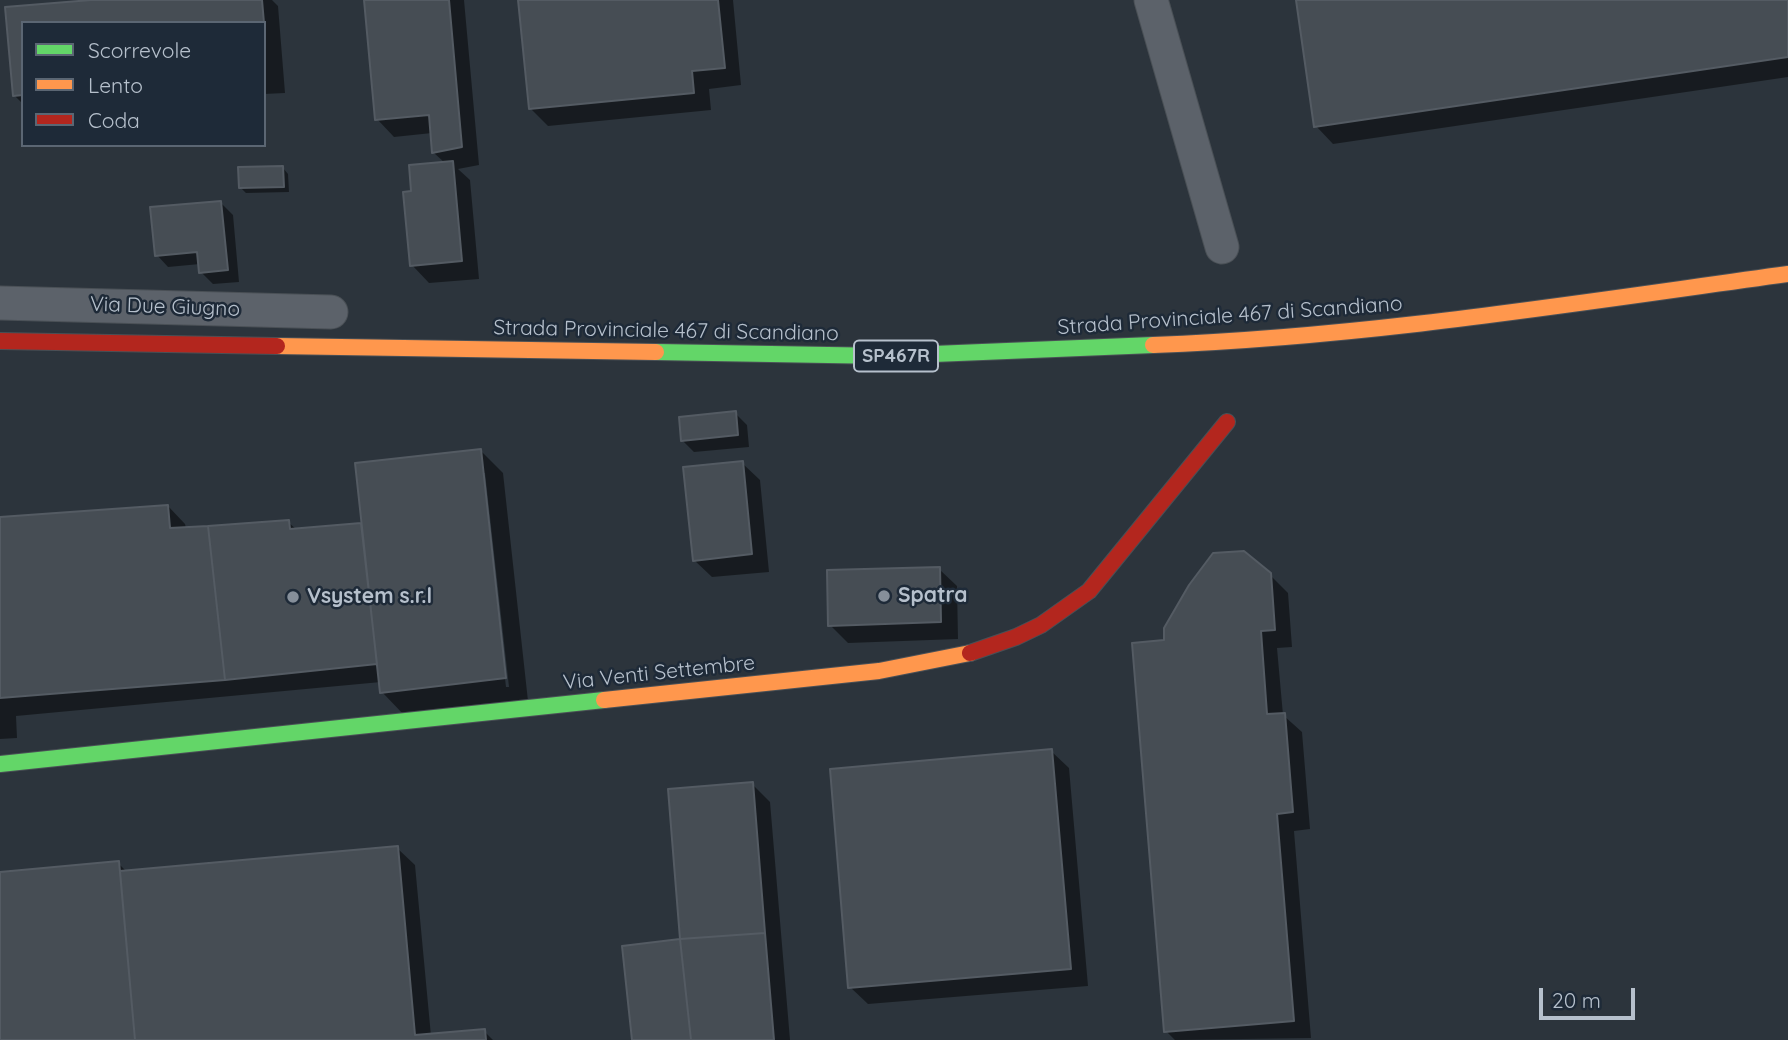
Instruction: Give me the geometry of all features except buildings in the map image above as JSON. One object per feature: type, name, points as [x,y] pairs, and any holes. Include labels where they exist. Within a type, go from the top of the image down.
[{"type":"main road","name":"Strada Provinciale 467 di Scandiano","points":[[0,341],[885,356],[1209,343],[1465,319],[1788,274]]},
{"type":"main road","name":"Via Venti Settembre","points":[[0,764],[879,671],[990,648],[1036,629],[1067,611],[1089,591],[1227,422]]},
{"type":"street","points":[[1150,0],[1222,247]]},
{"type":"street","name":"Via Due Giugno","points":[[0,303],[331,312]]},
{"type":"traffic: fast","points":[[656,352],[885,356],[1153,345]]},
{"type":"traffic: fast","points":[[0,764],[604,700]]},
{"type":"traffic: slow","points":[[1153,345],[1392,327],[1788,274]]},
{"type":"traffic: slow","points":[[277,346],[656,352]]},
{"type":"traffic: slow","points":[[604,700],[879,671],[970,653]]},
{"type":"traffic: jam","points":[[0,341],[277,346]]},
{"type":"traffic: jam","points":[[970,653],[1041,625],[1089,591],[1227,422]]},
{"type":"place","name":"Spatra","points":[[884,596]]},
{"type":"place","name":"Vsystem s.r.l","points":[[293,597]]}]
